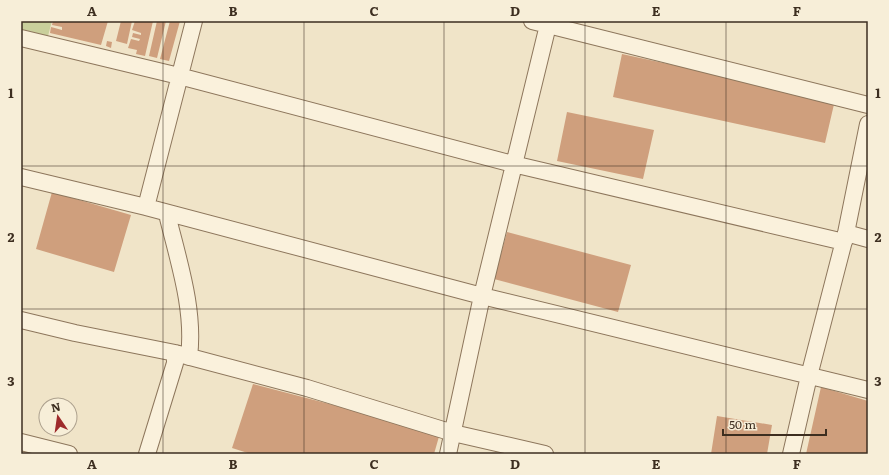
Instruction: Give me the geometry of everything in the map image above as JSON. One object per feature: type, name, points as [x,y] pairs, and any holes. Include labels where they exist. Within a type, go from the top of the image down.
[{"type":"street","points":[[146,207],[194,21]]},
{"type":"street","points":[[532,21],[548,23],[868,105]]},
{"type":"street","points":[[448,454],[482,296],[548,23]]},
{"type":"street","points":[[21,38],[180,76],[513,164],[845,238],[868,239]]},
{"type":"street","points":[[791,454],[808,376],[845,238],[868,124]]},
{"type":"street","points":[[21,177],[146,207],[167,214],[482,296],[868,390]]},
{"type":"street","points":[[147,454],[175,363],[182,355],[190,324],[186,296],[167,214]]},
{"type":"street","points":[[21,320],[75,333],[182,355],[308,388],[452,433],[545,454]]},
{"type":"street","points":[[21,442],[69,454]]},
{"type":"green space","points":[[21,21],[52,21],[48,36],[21,29]]},
{"type":"building","points":[[53,21],[108,21],[101,45],[50,33],[51,27],[62,30],[62,27],[52,25]]},
{"type":"building","points":[[121,21],[132,21],[127,44],[116,41]]},
{"type":"building","points":[[135,21],[153,21],[145,56],[136,54],[137,50],[128,48],[131,39],[139,41],[140,39],[132,37],[133,33],[141,35],[141,33],[132,30]]},
{"type":"building","points":[[157,21],[166,21],[157,58],[149,56]]},
{"type":"building","points":[[170,21],[180,21],[169,61],[160,59]]},
{"type":"building","points":[[107,41],[112,42],[111,48],[106,46]]},
{"type":"building","points":[[622,54],[835,100],[825,143],[613,97]]},
{"type":"building","points":[[567,112],[654,130],[643,179],[557,161]]},
{"type":"building","points":[[52,192],[131,215],[114,272],[36,249]]},
{"type":"building","points":[[507,232],[631,265],[618,312],[494,279]]},
{"type":"building","points":[[253,384],[440,433],[434,454],[251,454],[232,448]]},
{"type":"building","points":[[821,387],[868,401],[868,454],[806,454]]},
{"type":"building","points":[[717,416],[772,425],[767,454],[711,454]]}]
